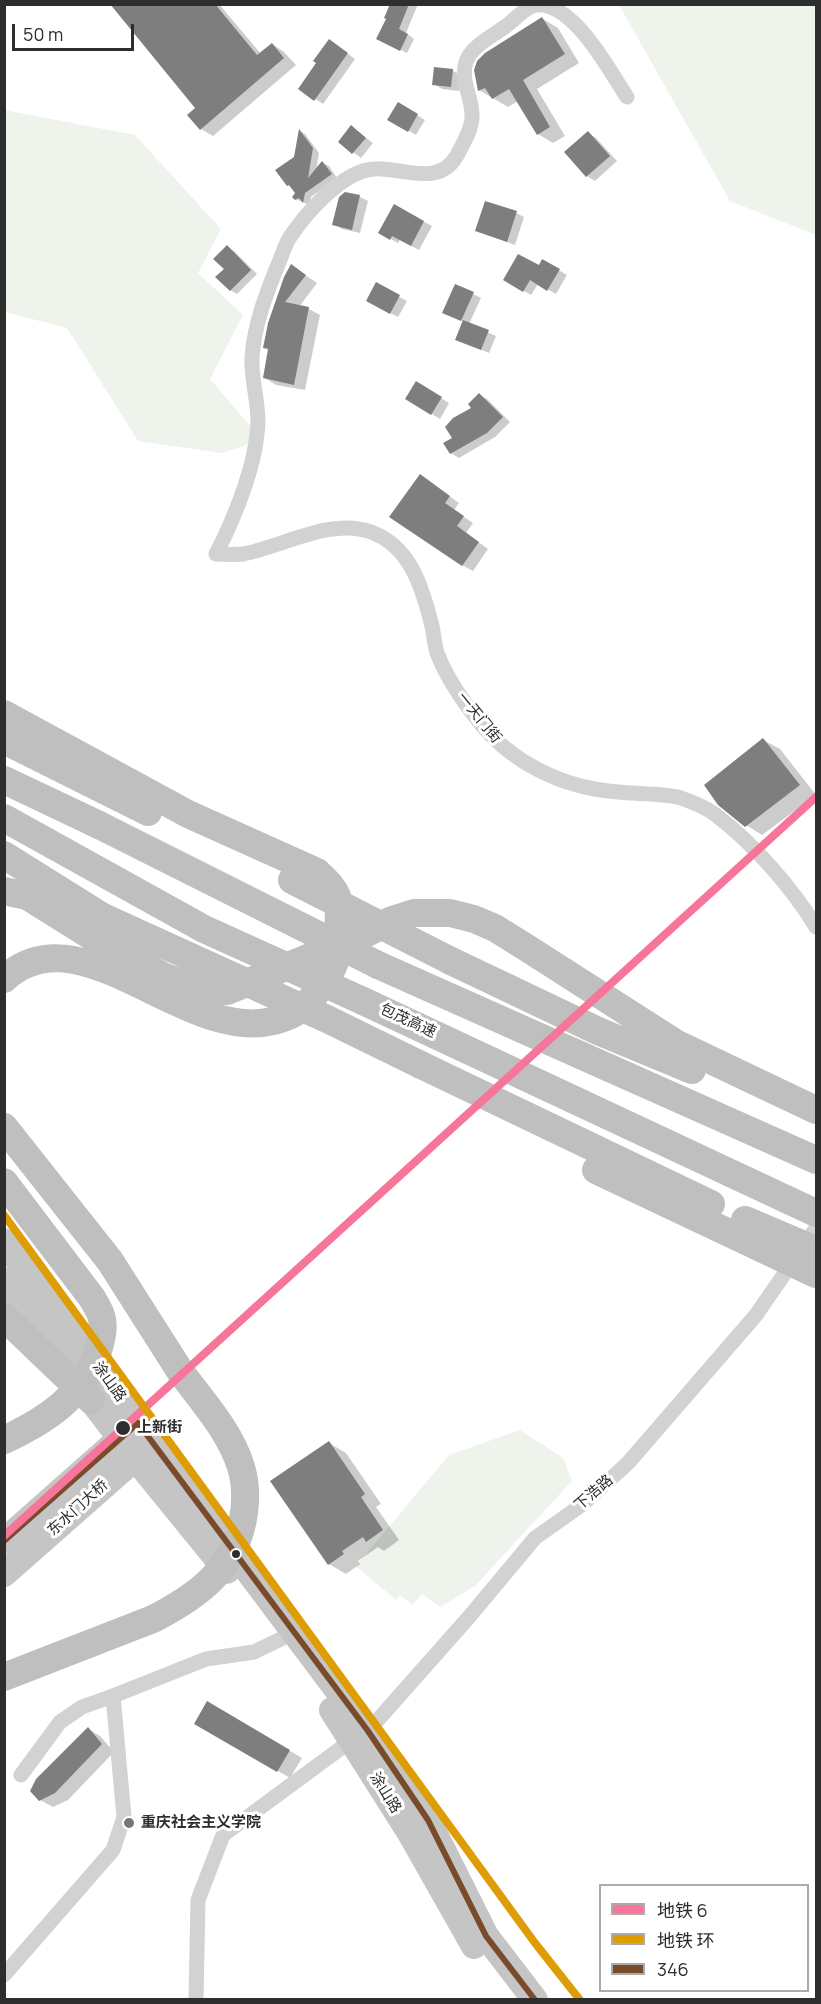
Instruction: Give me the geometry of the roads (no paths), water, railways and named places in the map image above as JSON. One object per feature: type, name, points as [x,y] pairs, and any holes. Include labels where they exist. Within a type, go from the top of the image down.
[{"type":"highway","points":[[4,714],[188,814],[317,872],[333,887],[340,900],[336,957],[320,988],[303,1008],[288,1017],[262,1024],[213,1018],[111,970],[70,958],[43,959],[15,969],[4,979]]},
{"type":"highway","points":[[4,740],[536,1002],[676,1054],[816,1110]]},
{"type":"highway","points":[[4,780],[378,965],[816,1160]]},
{"type":"highway","name":"包茂高速","points":[[4,818],[204,929],[648,1133],[816,1214]]},
{"type":"highway","points":[[4,855],[103,917],[327,1019],[427,1068],[504,1118],[600,1162],[816,1274]]},
{"type":"highway","points":[[4,865],[45,882]]},
{"type":"highway","points":[[4,891],[27,896],[99,941],[165,977],[194,987],[227,991],[357,938],[392,920],[414,914],[450,913],[474,919],[495,928],[676,1054],[816,1121]]},
{"type":"highway","points":[[4,1126],[110,1261],[180,1371],[232,1446],[246,1484],[243,1521],[237,1542],[228,1560],[213,1579],[196,1594],[153,1619],[4,1677]]},
{"type":"highway","points":[[4,1150],[96,1271],[180,1371]]},
{"type":"highway","points":[[600,1162],[711,1204],[816,1250]]},
{"type":"highway","points":[[4,1182],[92,1298],[102,1316],[103,1334],[93,1366],[77,1390],[59,1408],[4,1440]]},
{"type":"highway","points":[[4,1317],[91,1400]]},
{"type":"main road","name":"涂山路","points":[[4,1241],[136,1440],[283,1638],[428,1820],[486,1936],[535,2000]]},
{"type":"main road","name":"涂山路","points":[[4,1280],[91,1400],[136,1440],[360,1736],[471,1944],[513,2000]]},
{"type":"main road","name":"东水门大桥","points":[[4,1541],[136,1440]]},
{"type":"main road","name":"东水门大桥","points":[[4,1574],[136,1440]]},
{"type":"street","name":"一天门街","points":[[627,97],[581,28],[564,13],[549,6],[534,5],[470,53],[463,78],[473,116],[466,137],[454,159],[446,168],[432,174],[385,169],[365,170],[336,186],[308,215],[289,238],[264,298],[252,358],[258,421],[255,441],[235,517],[216,554],[243,554],[315,532],[332,530],[359,529],[383,538],[404,554],[413,570],[432,623],[437,653],[455,687],[478,720],[506,751],[548,776],[596,791],[679,797],[716,814],[749,844],[801,903],[816,927]]},
{"type":"street","name":"下浩路","points":[[196,2000],[198,1900],[223,1835],[360,1736],[469,1617],[535,1538],[584,1504],[628,1463],[756,1315],[816,1228]]},
{"type":"street","points":[[21,1775],[60,1722],[82,1707],[206,1659],[254,1652],[283,1638]]},
{"type":"street","points":[[4,1975],[113,1850],[124,1817],[113,1696]]},
{"type":"metro line","name":"6","points":[[4,1536],[816,797]]},
{"type":"metro line","name":"环","points":[[4,1215],[535,1943],[580,2000]]},
{"type":"place","name":"上新街","points":[[123,1428]]},
{"type":"place","name":"重庆社会主义学院","points":[[129,1823]]}]
